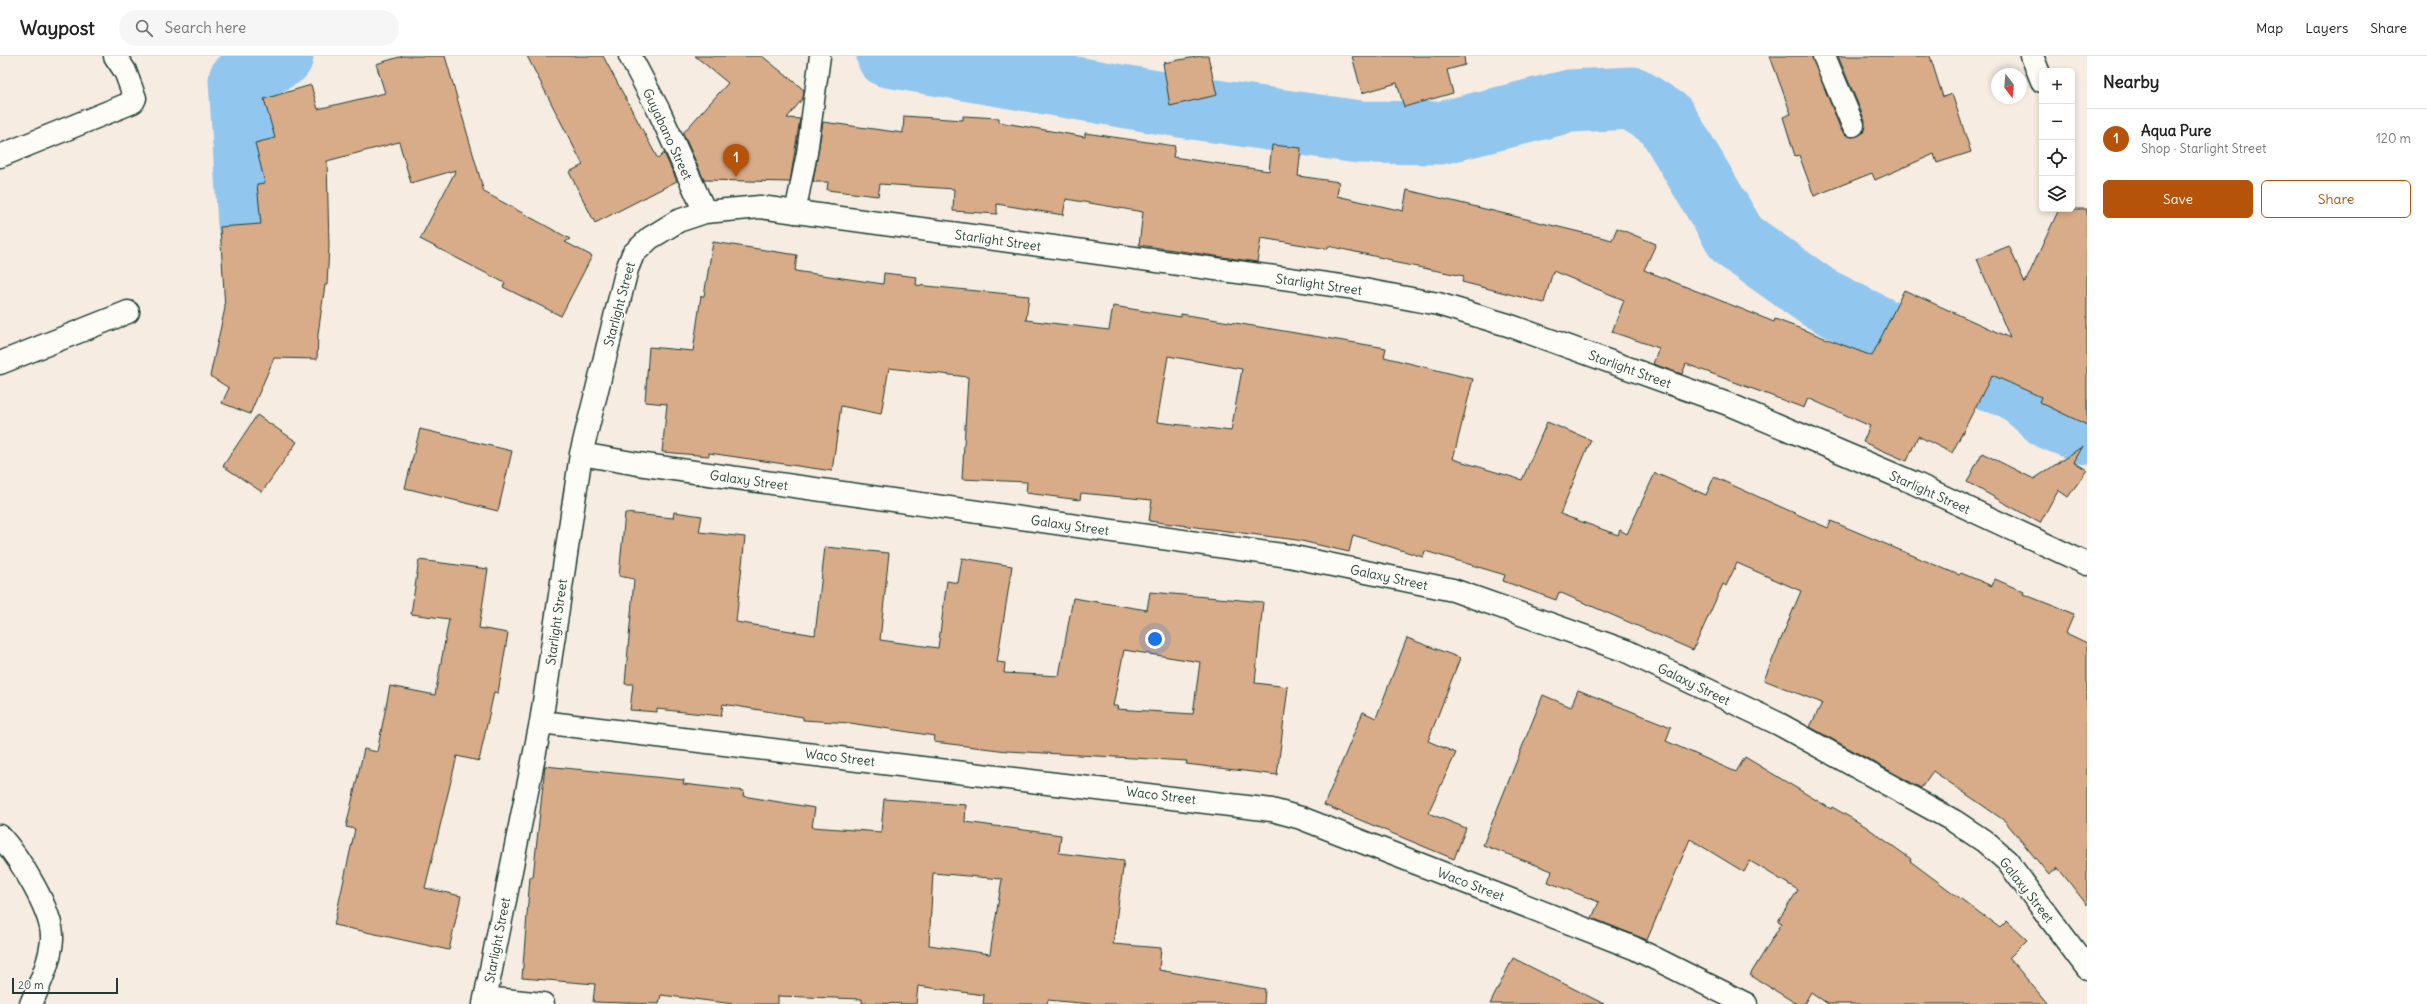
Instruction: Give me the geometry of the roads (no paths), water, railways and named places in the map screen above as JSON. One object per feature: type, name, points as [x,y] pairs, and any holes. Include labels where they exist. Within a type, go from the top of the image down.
[{"type":"street","points":[[0,156],[133,102],[136,98],[132,85],[115,56]]},
{"type":"street","name":"Guyabano Street","points":[[630,56],[659,111],[705,212]]},
{"type":"street","points":[[1824,56],[1853,125]]},
{"type":"street","points":[[2032,56],[2039,74]]},
{"type":"street","name":"Starlight Street","points":[[484,1001],[541,722],[581,454],[626,270],[633,254],[650,238],[678,221],[705,212],[760,207],[795,213],[1348,287],[1438,304],[1508,325],[1728,404],[1914,483],[2087,564]]},
{"type":"street","points":[[0,363],[128,312]]},
{"type":"street","name":"Galaxy Street","points":[[581,454],[638,464],[1289,556],[1453,590],[1626,651],[1779,724],[1954,821],[1984,840],[2007,861],[2087,968]]},
{"type":"street","name":"Waco Street","points":[[541,722],[1272,810],[1322,826],[1634,948],[1746,1004]]},
{"type":"street","points":[[0,836],[13,851],[25,872],[48,915],[51,930],[52,938],[49,958],[31,1004]]},
{"type":"street","points":[[484,1001],[543,1004]]},
{"type":"lane","points":[[795,213],[807,153],[820,59]]},
{"type":"waterway","points":[[249,224],[240,80],[282,56]]},
{"type":"waterway","points":[[888,56],[1180,106],[1359,132],[1440,133],[1570,101],[1632,98],[1666,120],[1737,240],[1819,298],[1961,369],[2017,389],[2050,418],[2087,433]]},
{"type":"place","name":"Aqua Pure","points":[[736,177]]}]
